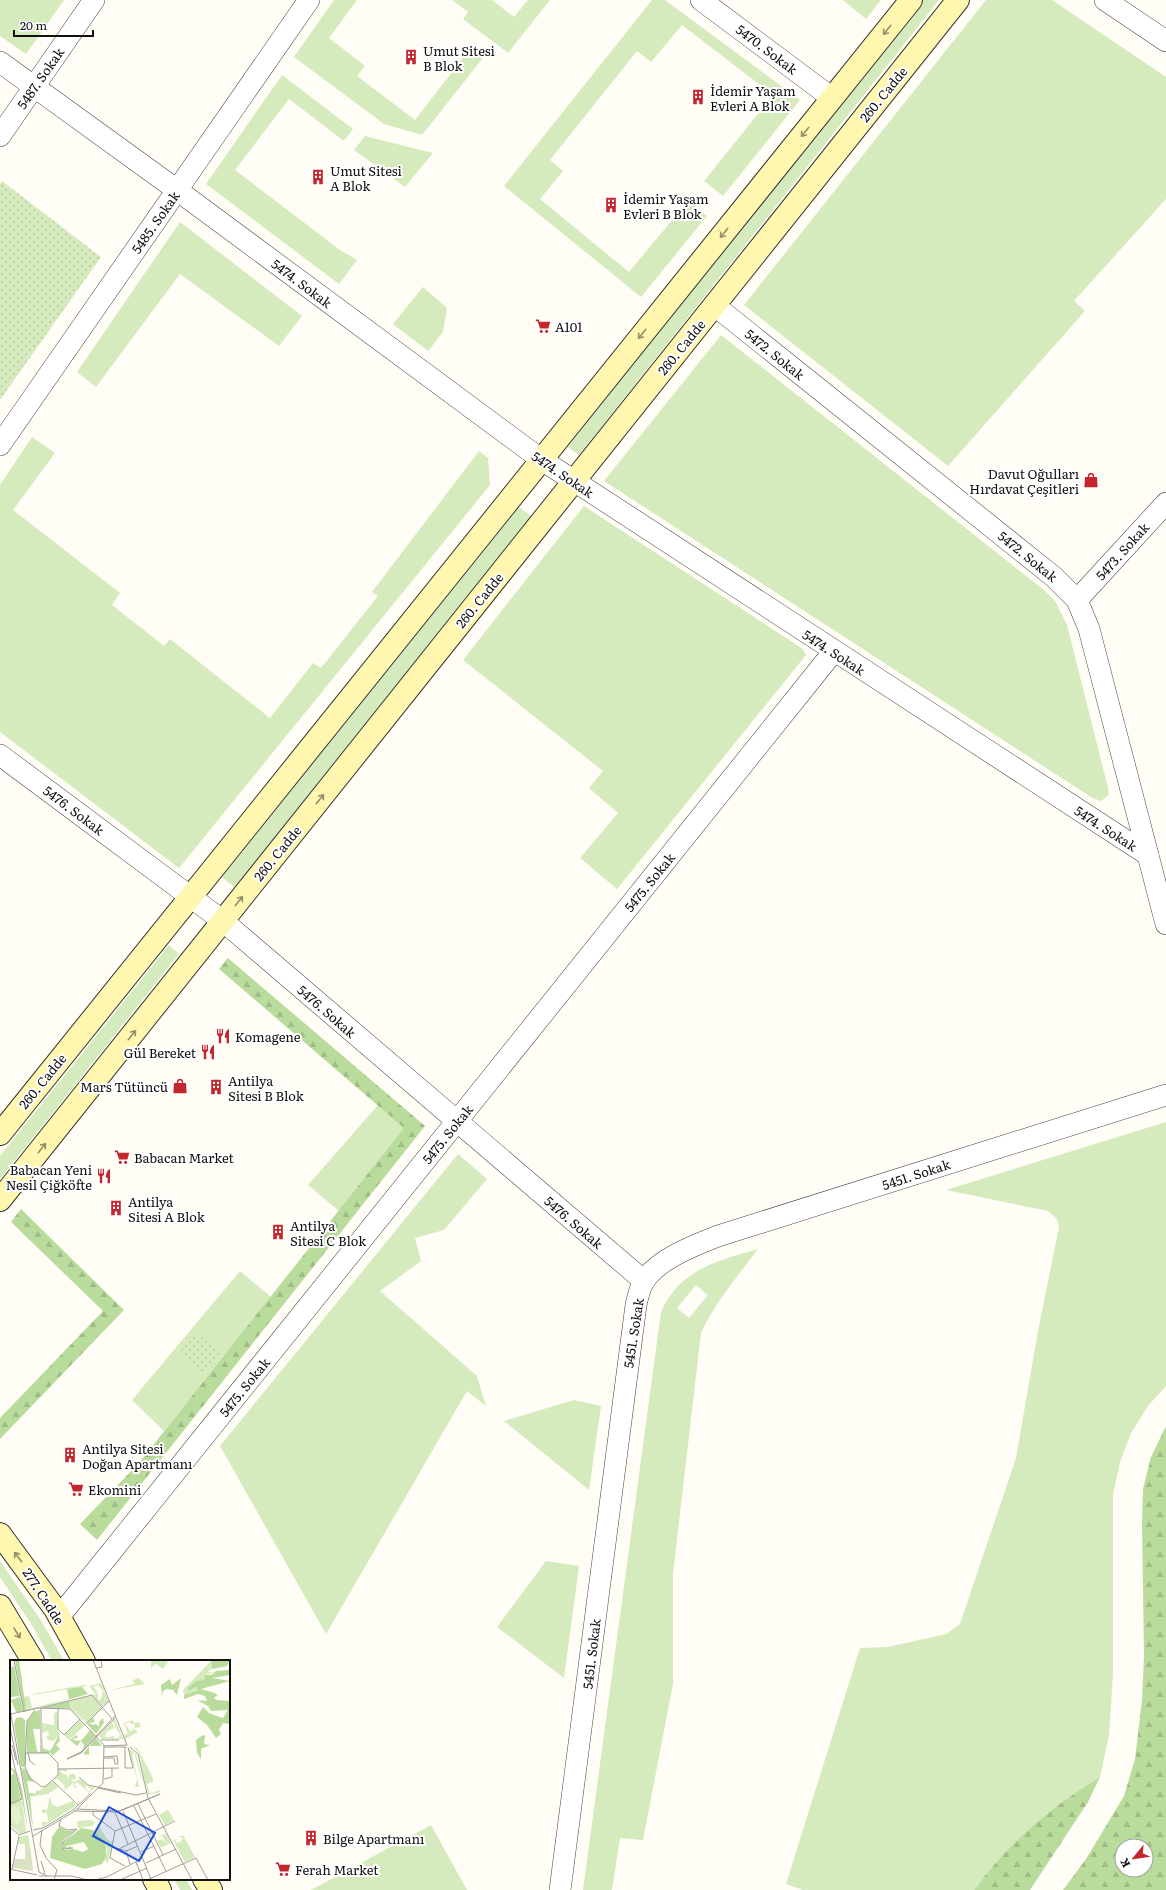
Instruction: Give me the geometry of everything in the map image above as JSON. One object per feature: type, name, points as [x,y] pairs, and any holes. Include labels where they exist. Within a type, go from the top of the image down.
[{"type":"street","name":"5487. Sokak","points":[[0,136],[94,0]]},
{"type":"street","name":"5485. Sokak","points":[[0,445],[309,0]]},
{"type":"street","name":"5470. Sokak","points":[[701,0],[832,98]]},
{"type":"street","name":"260. Cadde","points":[[0,1134],[911,0]]},
{"type":"street","name":"260. Cadde","points":[[0,1200],[958,0]]},
{"type":"street","points":[[1105,0],[1166,41]]},
{"type":"street","name":"5474. Sokak","points":[[0,62],[177,190],[542,460],[1148,855]]},
{"type":"street","name":"5472. Sokak","points":[[714,305],[1054,577],[1077,600],[1089,629],[1166,924]]},
{"type":"street","name":"5473. Sokak","points":[[1077,600],[1166,503]]},
{"type":"street","name":"5475. Sokak","points":[[59,1617],[834,651]]},
{"type":"street","name":"5476. Sokak","points":[[0,755],[223,921],[644,1281]]},
{"type":"street","name":"5451. Sokak","points":[[560,1890],[635,1316],[640,1291],[644,1281],[660,1266],[681,1252],[718,1236],[1166,1095]]},
{"type":"street","name":"277. Cadde","points":[[0,1534],[25,1566],[59,1617],[83,1660]]},
{"type":"street","points":[[0,1606],[32,1660]]},
{"type":"street","points":[[155,1880],[160,1890]]},
{"type":"street","points":[[205,1880],[210,1890]]},
{"type":"green space","points":[[0,0],[64,0],[26,54],[0,36]]},
{"type":"green space","points":[[334,0],[357,0],[329,38],[365,66],[357,76],[415,120],[473,45],[486,54],[422,135],[384,124],[294,57]]},
{"type":"green space","points":[[452,0],[492,0],[514,17],[528,0],[550,0],[508,53],[463,19],[468,12]]},
{"type":"green space","points":[[652,0],[665,0],[800,100],[723,196],[704,181],[773,95],[682,25],[651,62],[637,51],[550,160],[563,171],[540,199],[629,272],[688,201],[707,216],[641,297],[504,186]]},
{"type":"green space","points":[[843,0],[881,0],[866,19]]},
{"type":"green space","points":[[923,0],[939,0],[579,455],[568,447]]},
{"type":"green space","points":[[986,0],[1052,0],[1166,77],[1166,199],[1074,301],[1085,311],[948,466],[744,305]]},
{"type":"green space","points":[[282,75],[353,129],[344,141],[289,99],[235,170],[340,250],[357,260],[339,284],[206,184]]},
{"type":"green space","points":[[365,136],[433,153],[405,187],[354,150]]},
{"type":"green space","points":[[2,181],[101,257],[0,400],[0,184]]},
{"type":"green space","points":[[180,222],[302,316],[279,346],[180,274],[96,387],[77,372]]},
{"type":"green space","points":[[423,287],[447,308],[443,332],[428,351],[393,324]]},
{"type":"green space","points":[[721,335],[1044,590],[1055,601],[1067,625],[1109,795],[1101,801],[1094,799],[604,481]]},
{"type":"green space","points":[[32,437],[55,453],[13,510],[120,593],[112,605],[164,646],[170,639],[270,718],[313,663],[321,668],[378,596],[372,592],[479,451],[488,458],[490,485],[179,868],[0,732],[0,485]]},
{"type":"green space","points":[[584,506],[803,649],[806,655],[617,889],[580,858],[618,813],[589,788],[603,771],[463,660]]},
{"type":"green space","points":[[519,507],[531,516],[234,887],[222,877]]},
{"type":"green space","points":[[169,945],[179,954],[0,1179],[0,1156]]},
{"type":"green space","points":[[228,958],[425,1126],[97,1540],[80,1524],[139,1463],[404,1128],[219,969]]},
{"type":"green space","points":[[378,1105],[405,1128],[339,1211],[308,1185]]},
{"type":"green space","points":[[1166,1122],[1166,1386],[1148,1406],[1131,1433],[1120,1462],[1113,1495],[1113,1673],[1109,1736],[1100,1777],[1047,1814],[1016,1841],[974,1890],[803,1890],[786,1884],[860,1648],[888,1647],[946,1634],[960,1624],[1016,1458],[1038,1331],[1059,1227],[1057,1219],[1048,1211],[946,1190]]},
{"type":"green space","points":[[458,1154],[487,1179],[444,1230],[415,1238],[421,1261],[380,1291],[477,1376],[486,1406],[467,1391],[326,1634],[220,1446]]},
{"type":"green space","points":[[21,1209],[124,1310],[0,1439],[0,1418],[103,1311],[11,1222]]},
{"type":"green space","points":[[758,1249],[720,1300],[701,1333],[673,1574],[673,1684],[643,1840],[620,1838],[612,1890],[583,1890],[661,1312],[669,1297],[689,1276],[714,1263]],"holes":[[[696,1285],[708,1295],[689,1318],[677,1308]]]},
{"type":"green space","points":[[240,1271],[271,1297],[164,1431],[132,1400]]},
{"type":"green space","points":[[196,1333],[220,1353],[201,1374],[178,1354]]},
{"type":"green space","points":[[574,1400],[601,1406],[589,1490],[504,1421]]},
{"type":"green space","points":[[1166,1426],[1166,1890],[1063,1890],[1086,1859],[1124,1796],[1135,1759],[1142,1700],[1144,1656],[1143,1489],[1151,1457]]},
{"type":"green space","points":[[0,1561],[42,1622],[63,1660],[51,1660],[33,1627],[0,1577]]},
{"type":"green space","points":[[546,1561],[579,1566],[564,1678],[497,1627]]},
{"type":"green space","points":[[1100,1777],[1088,1802],[1030,1890],[974,1890],[1002,1856],[1031,1827],[1064,1801]]},
{"type":"green space","points":[[431,1825],[467,1890],[311,1890]]},
{"type":"green space","points":[[175,1880],[187,1880],[192,1890],[180,1890]]},
{"type":"place","name":"Umut Sitesi B Blok","points":[[411,57]]},
{"type":"place","name":"İdemir Yaşam Evleri A Blok","points":[[698,97]]},
{"type":"place","name":"Umut Sitesi A Blok","points":[[318,177]]},
{"type":"place","name":"İdemir Yaşam Evleri B Blok","points":[[611,205]]},
{"type":"place","name":"A101","points":[[543,326]]},
{"type":"place","name":"Davut Oğulları Hırdavat Çeşitleri","points":[[1091,480]]},
{"type":"place","name":"Komagene","points":[[223,1036]]},
{"type":"place","name":"Gül Bereket","points":[[208,1052]]},
{"type":"place","name":"Mars Tütüncü","points":[[180,1086]]},
{"type":"place","name":"Antilya Sitesi B Blok","points":[[216,1087]]},
{"type":"place","name":"Babacan Market","points":[[122,1157]]},
{"type":"place","name":"Babacan Yeni Nesil Çiğköfte","points":[[104,1176]]},
{"type":"place","name":"Antilya Sitesi A Blok","points":[[116,1208]]},
{"type":"place","name":"Antilya Sitesi C Blok","points":[[278,1232]]},
{"type":"place","name":"Antilya Sitesi Doğan Apartmanı","points":[[70,1455]]},
{"type":"place","name":"Ekomini","points":[[76,1489]]},
{"type":"place","name":"Bilge Apartmanı","points":[[311,1838]]},
{"type":"place","name":"Ferah Market","points":[[283,1869]]}]
